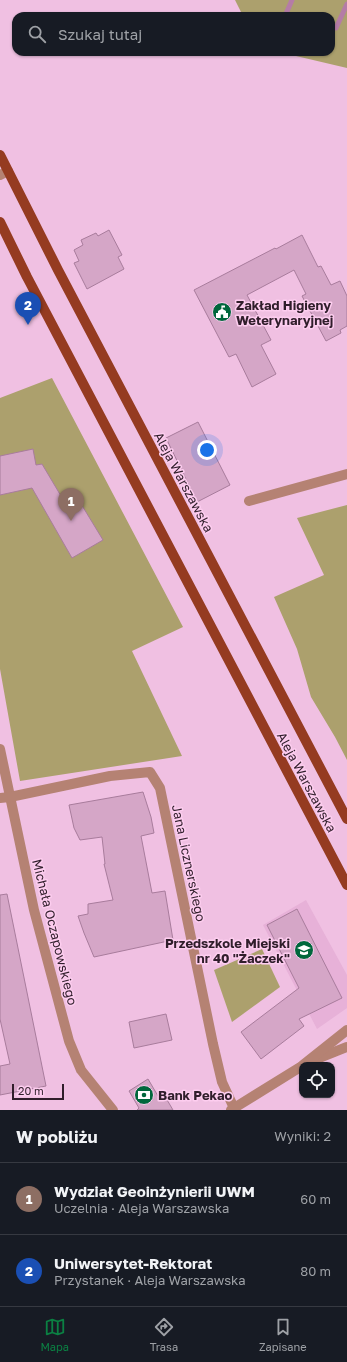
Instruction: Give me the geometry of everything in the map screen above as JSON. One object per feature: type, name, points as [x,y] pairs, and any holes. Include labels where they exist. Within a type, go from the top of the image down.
[{"type":"main road","name":"Aleja Warszawska","points":[[0,155],[4,173],[58,270],[347,819]]},
{"type":"main road","name":"Aleja Warszawska","points":[[0,222],[38,298],[347,885]]},
{"type":"street","points":[[249,501],[347,474]]},
{"type":"street","name":"Michała Oczapowskiego","points":[[0,749],[5,797],[69,1042],[81,1070],[113,1110]]},
{"type":"street","name":"Jana Licznerskiego","points":[[5,797],[110,776],[150,772],[160,788],[213,1044],[222,1082],[233,1109]]},
{"type":"street","points":[[307,1062],[347,1030]]},
{"type":"street","points":[[310,1062],[347,1047]]},
{"type":"street","points":[[233,1109],[299,1068]]},
{"type":"shaded area","points":[[235,0],[347,0],[347,68],[296,56],[335,56],[335,12],[241,12]]},
{"type":"shaded area","points":[[52,378],[183,627],[132,651],[182,756],[20,781],[0,669],[0,398]]},
{"type":"shaded area","points":[[347,505],[347,760],[311,697],[297,649],[274,597],[324,575],[297,518]]},
{"type":"shaded area","name":"Przedszkole Miejski nr 40 \"Żaczek\"","points":[[306,900],[347,975],[347,1008],[317,1029],[263,925]]},
{"type":"shaded area","points":[[262,949],[280,987],[232,1022],[214,970]]},
{"type":"building","points":[[109,230],[122,255],[118,257],[124,269],[87,289],[74,263],[79,261],[74,250],[83,245],[81,240],[96,233],[98,236]]},
{"type":"building","points":[[302,235],[318,267],[321,266],[331,285],[340,281],[347,296],[347,326],[340,330],[341,333],[326,341],[302,296],[306,294],[294,270],[247,295],[271,340],[261,345],[276,374],[252,387],[236,354],[229,357],[194,290]]},
{"type":"building","points":[[198,422],[230,485],[197,502],[166,438]]},
{"type":"building","points":[[33,449],[36,465],[42,464],[61,496],[72,489],[103,540],[72,558],[32,488],[0,495],[0,456]]},
{"type":"building","points":[[143,792],[151,817],[154,833],[141,836],[152,893],[165,891],[173,940],[94,957],[78,916],[88,914],[88,904],[113,900],[104,864],[102,837],[80,840],[74,828],[69,805]]},
{"type":"building","points":[[7,894],[46,1086],[0,1095],[0,1066],[10,1064],[0,1019],[0,895]]},
{"type":"building","name":"Przedszkole Miejski nr 40 \"Żaczek\"","points":[[297,909],[342,998],[299,1019],[304,1026],[261,1059],[241,1032],[299,988],[267,925]]},
{"type":"building","points":[[166,1014],[172,1040],[134,1048],[129,1022]]},
{"type":"building","name":"Bank Pekao","points":[[148,1079],[158,1096],[163,1093],[173,1110],[137,1110],[139,1108],[129,1091]]},
{"type":"waterway","points":[[287,12],[292,0]]},
{"type":"waterway","points":[[336,28],[347,4]]},
{"type":"place","name":"Zakład Higieny Weterynaryjnej","points":[[222,312]]},
{"type":"place","name":"Uniwersytet-Rektorat","points":[[28,325]]},
{"type":"place","name":"Wydział Geoinżynierii UWM","points":[[71,521]]},
{"type":"place","name":"Przedszkole Miejski nr 40 \"Żaczek\"","points":[[304,950]]},
{"type":"place","name":"Bank Pekao","points":[[144,1095]]}]
